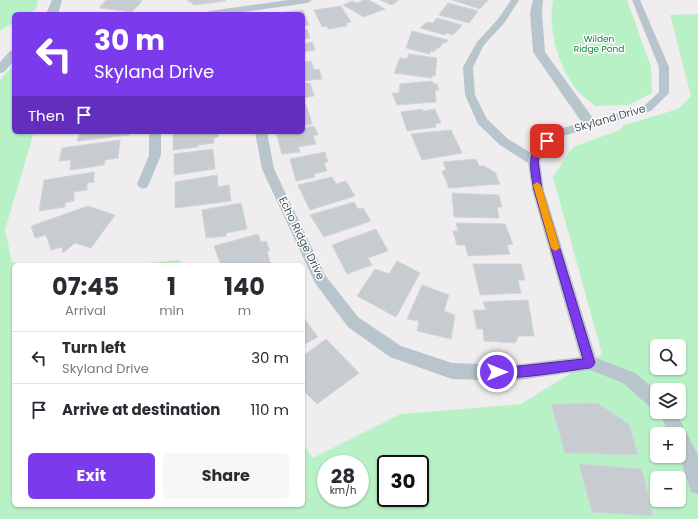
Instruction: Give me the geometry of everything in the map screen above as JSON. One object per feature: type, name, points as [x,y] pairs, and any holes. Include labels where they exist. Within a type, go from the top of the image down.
[{"type":"street","points":[[53,12],[57,0]]},
{"type":"street","points":[[222,12],[308,0]]},
{"type":"street","points":[[515,0],[502,20],[480,44],[468,67],[470,95],[482,121],[504,142],[534,161],[538,190],[590,363]]},
{"type":"street","points":[[538,0],[536,13],[539,52],[590,124]]},
{"type":"street","name":"Skyland Drive","points":[[534,161],[539,148],[555,134],[647,109],[664,93],[664,68],[636,0]]},
{"type":"street","points":[[0,69],[12,56]]},
{"type":"street","points":[[143,184],[154,155],[155,134]]},
{"type":"street","name":"Echo Ridge Drive","points":[[261,134],[268,169],[320,279],[353,322],[396,352],[452,371],[512,373],[590,363],[628,378],[650,396]]},
{"type":"street","points":[[686,449],[698,485]]},
{"type":"green space","points":[[0,0],[38,0],[36,9],[31,12],[12,12],[12,23],[0,31]]},
{"type":"green space","name":"Wilden Ridge Pond","points":[[553,0],[627,0],[651,67],[652,93],[628,105],[595,106],[580,94],[567,76],[558,55],[552,22]]},
{"type":"green space","points":[[698,14],[698,519],[0,519],[0,80],[12,66],[12,134],[33,134],[5,230],[12,262],[17,263],[12,263],[12,507],[305,507],[305,447],[313,458],[317,456],[317,507],[369,507],[369,455],[319,455],[401,414],[521,404],[602,354],[553,177],[573,147],[620,130],[624,125],[678,109],[691,96],[670,15]]},
{"type":"green space","points":[[179,260],[181,263],[150,263]]},
{"type":"building","points":[[106,0],[142,1],[132,12],[99,8]]},
{"type":"building","points":[[188,0],[225,1],[193,5],[192,2],[188,2]]},
{"type":"building","points":[[364,0],[369,0],[385,9],[364,17],[343,5],[352,1],[357,3]]},
{"type":"building","points":[[380,0],[399,0],[392,5]]},
{"type":"building","points":[[452,0],[488,0],[480,9]]},
{"type":"building","points":[[448,3],[478,11],[469,23],[439,15]]},
{"type":"building","points":[[341,6],[351,22],[346,23],[347,26],[328,29],[327,26],[322,27],[314,10]]},
{"type":"building","points":[[303,10],[304,12],[286,12]]},
{"type":"building","points":[[305,15],[309,25],[305,26]]},
{"type":"building","points":[[437,18],[462,25],[453,35],[446,33],[445,35],[420,28],[427,22],[433,23]]},
{"type":"building","points":[[307,29],[310,38],[305,39],[305,30]]},
{"type":"building","points":[[412,31],[448,40],[434,52],[431,51],[430,54],[406,48]]},
{"type":"building","points":[[312,42],[315,50],[305,52],[305,44]]},
{"type":"building","points":[[409,54],[437,58],[435,76],[432,76],[432,78],[394,73],[400,58],[407,59]]},
{"type":"building","points":[[311,61],[314,70],[319,69],[322,79],[305,81],[305,62]]},
{"type":"building","points":[[432,81],[434,84],[437,84],[439,90],[435,90],[436,102],[397,105],[392,93],[399,93],[400,84]]},
{"type":"building","points":[[310,83],[314,96],[305,98],[305,84]]},
{"type":"building","points":[[305,104],[312,124],[305,126]]},
{"type":"building","points":[[422,109],[423,111],[435,109],[441,123],[435,124],[436,127],[407,131],[401,112]]},
{"type":"building","points":[[314,126],[318,135],[313,135],[316,144],[298,147],[300,152],[282,154],[276,134],[305,134],[305,128]]},
{"type":"building","points":[[451,130],[462,153],[422,160],[411,134]]},
{"type":"building","points":[[79,134],[129,134],[129,135],[77,141]]},
{"type":"building","points":[[173,134],[218,134],[218,137],[214,138],[214,143],[198,145],[198,147],[173,150]]},
{"type":"building","points":[[120,140],[118,158],[105,160],[104,165],[70,170],[71,160],[59,161],[62,148]]},
{"type":"building","points":[[213,149],[215,169],[174,175],[174,154]]},
{"type":"building","points":[[325,152],[328,162],[324,163],[327,171],[314,174],[315,177],[296,181],[290,159]]},
{"type":"building","points":[[476,159],[479,166],[484,166],[495,172],[500,184],[449,188],[442,171],[446,170],[443,162]]},
{"type":"building","points":[[94,172],[94,182],[87,183],[87,190],[74,192],[74,201],[65,203],[65,207],[39,211],[44,180]]},
{"type":"building","points":[[217,175],[218,187],[229,185],[231,201],[175,208],[175,182]]},
{"type":"building","points":[[332,177],[336,184],[346,181],[355,196],[310,210],[298,185]]},
{"type":"building","points":[[452,193],[499,195],[502,207],[497,207],[499,218],[454,217]]},
{"type":"building","points":[[354,202],[358,209],[363,208],[371,221],[324,237],[310,215]]},
{"type":"building","points":[[241,203],[247,229],[226,233],[226,236],[206,238],[202,210]]},
{"type":"building","points":[[88,206],[115,215],[91,248],[75,243],[63,253],[62,247],[51,250],[46,235],[35,238],[31,226]]},
{"type":"building","points":[[456,223],[505,224],[513,244],[507,245],[510,254],[468,256],[465,245],[457,245],[453,231],[458,231]]},
{"type":"building","points":[[376,229],[388,251],[368,258],[372,265],[347,274],[332,245]]},
{"type":"building","points":[[258,234],[261,242],[266,241],[270,251],[267,251],[270,263],[220,263],[214,246]]},
{"type":"building","points":[[397,261],[420,273],[396,317],[357,296],[375,269],[389,274]]},
{"type":"building","points":[[473,264],[521,264],[525,280],[518,280],[521,293],[480,295]]},
{"type":"building","points":[[422,285],[449,295],[444,311],[455,315],[451,339],[417,331],[419,321],[407,319]]},
{"type":"building","points":[[528,300],[534,336],[519,336],[515,343],[484,341],[483,329],[477,329],[473,310],[486,310],[483,302]]},
{"type":"building","points":[[305,320],[318,337],[305,344]]},
{"type":"building","points":[[326,339],[359,373],[317,404],[305,392],[305,355]]},
{"type":"building","points":[[597,403],[629,424],[638,455],[565,453],[551,404]]},
{"type":"building","points":[[579,464],[642,469],[653,516],[592,512]]},
{"type":"slow traffic","points":[[537,185],[555,248]]},
{"type":"route","points":[[497,372],[512,373],[590,363],[538,190],[534,161],[539,148],[547,141]]}]
